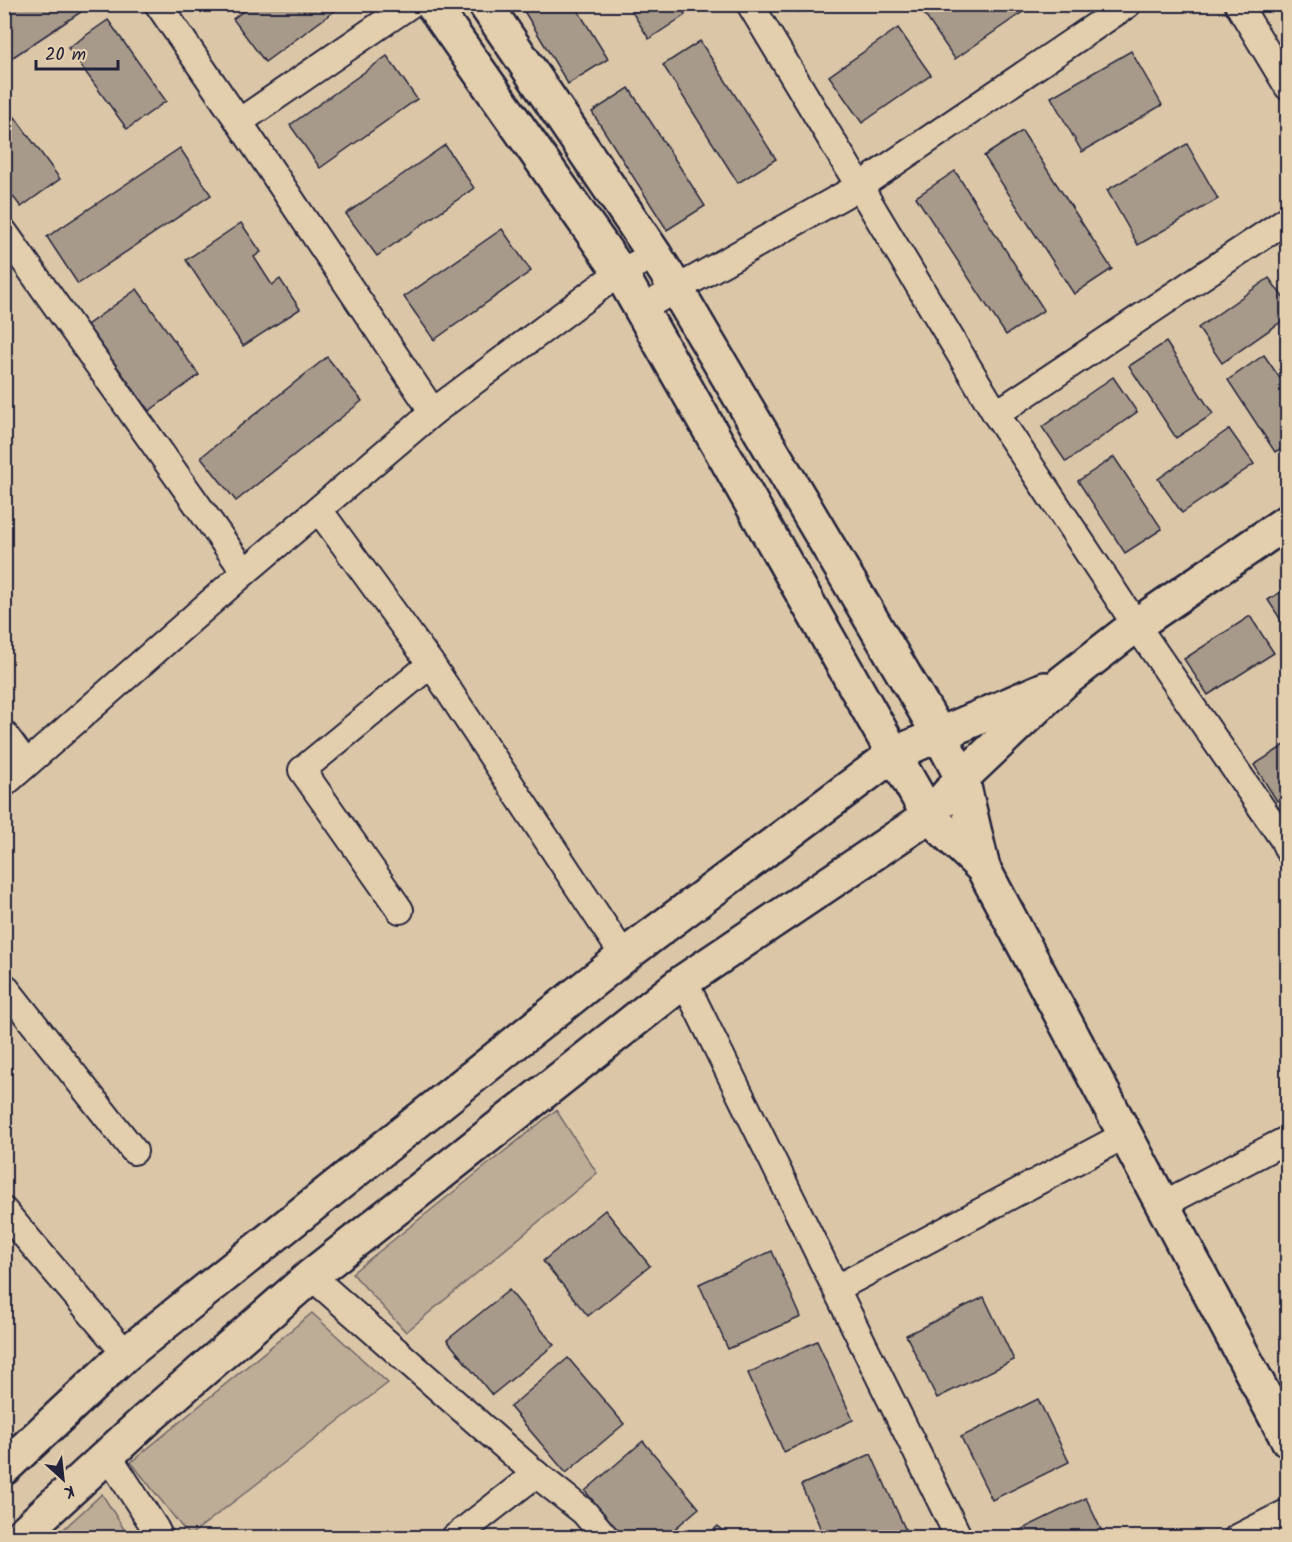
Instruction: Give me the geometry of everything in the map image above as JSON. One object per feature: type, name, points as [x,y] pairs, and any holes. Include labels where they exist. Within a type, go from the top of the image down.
[{"type":"main road","points":[[432,4],[620,272],[929,816],[983,868]]},
{"type":"main road","points":[[485,4],[677,290],[939,734],[962,778],[983,868],[1287,1440]]},
{"type":"main road","points":[[18,1538],[147,1419],[310,1276],[684,981],[929,816],[962,778],[1063,682],[1136,625],[1287,521]]},
{"type":"main road","points":[[4,1468],[126,1354],[624,956],[894,754],[1063,682]]},
{"type":"street","points":[[158,4],[433,412]]},
{"type":"street","points":[[239,122],[411,4]]},
{"type":"street","points":[[750,4],[996,414],[1136,625],[1286,841]]},
{"type":"street","points":[[641,309],[860,186],[1101,12],[1128,4]]},
{"type":"street","points":[[1238,4],[1287,87]]},
{"type":"street","points":[[996,414],[1287,219]]},
{"type":"street","points":[[4,232],[245,572]]},
{"type":"street","points":[[4,784],[245,572],[433,412],[620,272],[655,255]]},
{"type":"street","points":[[319,510],[431,664],[624,956]]},
{"type":"street","points":[[400,910],[302,770],[431,664]]},
{"type":"street","points":[[4,734],[26,764]]},
{"type":"street","points":[[684,981],[959,1538]]},
{"type":"street","points":[[4,986],[134,1151]]},
{"type":"street","points":[[837,1288],[1125,1135]]},
{"type":"street","points":[[1162,1205],[1287,1139]]},
{"type":"street","points":[[4,1211],[126,1354]]},
{"type":"street","points":[[310,1276],[536,1474],[584,1512],[606,1538]]},
{"type":"street","points":[[108,1455],[160,1538]]},
{"type":"street","points":[[454,1538],[536,1474]]},
{"type":"street","points":[[1237,1538],[1287,1512]]},
{"type":"shaded area","points":[[556,1110],[597,1173],[406,1332],[352,1273]]},
{"type":"shaded area","points":[[312,1313],[388,1383],[189,1536],[131,1462]]},
{"type":"shaded area","points":[[102,1494],[129,1537],[55,1537]]},
{"type":"building","points":[[12,4],[93,4],[4,63],[4,10]]},
{"type":"building","points":[[252,4],[344,4],[265,62],[233,19]]},
{"type":"building","points":[[523,4],[574,4],[608,59],[568,84],[521,6]]},
{"type":"building","points":[[627,4],[679,4],[685,15],[649,39]]},
{"type":"building","points":[[794,4],[811,4],[799,12]]},
{"type":"building","points":[[932,4],[1019,4],[1024,11],[955,59],[922,11]]},
{"type":"building","points":[[108,20],[166,101],[127,129],[68,48]]},
{"type":"building","points":[[898,28],[931,75],[862,123],[829,76]]},
{"type":"building","points":[[700,41],[776,159],[738,183],[663,65]]},
{"type":"building","points":[[1131,51],[1162,105],[1082,152],[1051,97]]},
{"type":"building","points":[[387,56],[417,99],[320,168],[290,125]]},
{"type":"building","points":[[629,88],[705,206],[667,230],[592,112]]},
{"type":"building","points":[[4,102],[60,179],[21,207],[4,185]]},
{"type":"building","points":[[1022,131],[1112,269],[1074,294],[984,156]]},
{"type":"building","points":[[1187,144],[1218,199],[1138,245],[1107,190]]},
{"type":"building","points":[[445,145],[474,188],[377,256],[346,214]]},
{"type":"building","points":[[180,148],[211,195],[78,284],[47,237]]},
{"type":"building","points":[[955,171],[1044,310],[1006,335],[916,197]]},
{"type":"building","points":[[241,223],[261,252],[254,257],[272,285],[280,279],[300,309],[243,346],[186,260]]},
{"type":"building","points":[[502,229],[531,271],[434,340],[404,297]]},
{"type":"building","points":[[1269,278],[1288,304],[1288,317],[1222,363],[1198,328]]},
{"type":"building","points":[[137,289],[199,375],[149,411],[87,325]]},
{"type":"building","points":[[1166,342],[1213,414],[1176,438],[1129,366]]},
{"type":"building","points":[[1264,355],[1288,390],[1288,444],[1275,452],[1228,380]]},
{"type":"building","points":[[327,357],[362,401],[236,501],[201,457]]},
{"type":"building","points":[[1113,377],[1137,412],[1066,462],[1042,427]]},
{"type":"building","points":[[1229,429],[1254,464],[1182,513],[1158,479]]},
{"type":"building","points":[[1114,457],[1162,529],[1125,553],[1078,481]]},
{"type":"building","points":[[1288,587],[1288,631],[1268,600]]},
{"type":"building","points":[[1250,616],[1274,653],[1208,695],[1184,659]]},
{"type":"building","points":[[1288,743],[1288,794],[1277,801],[1254,765]]},
{"type":"building","points":[[605,1210],[650,1266],[588,1316],[543,1261]]},
{"type":"building","points":[[772,1251],[801,1317],[728,1349],[699,1284]]},
{"type":"building","points":[[509,1290],[554,1345],[492,1395],[447,1340]]},
{"type":"building","points":[[984,1297],[1014,1360],[937,1398],[906,1335]]},
{"type":"building","points":[[817,1341],[853,1420],[784,1452],[748,1373]]},
{"type":"building","points":[[568,1358],[624,1424],[566,1473],[510,1407]]},
{"type":"building","points":[[1038,1399],[1069,1462],[992,1500],[961,1437]]},
{"type":"building","points":[[643,1441],[699,1508],[664,1538],[624,1538],[585,1491]]},
{"type":"building","points":[[871,1454],[907,1533],[896,1538],[825,1538],[801,1485]]},
{"type":"building","points":[[1086,1498],[1105,1538],[1009,1538],[1008,1536]]},
{"type":"building","points":[[718,1526],[728,1538],[704,1538]]}]
